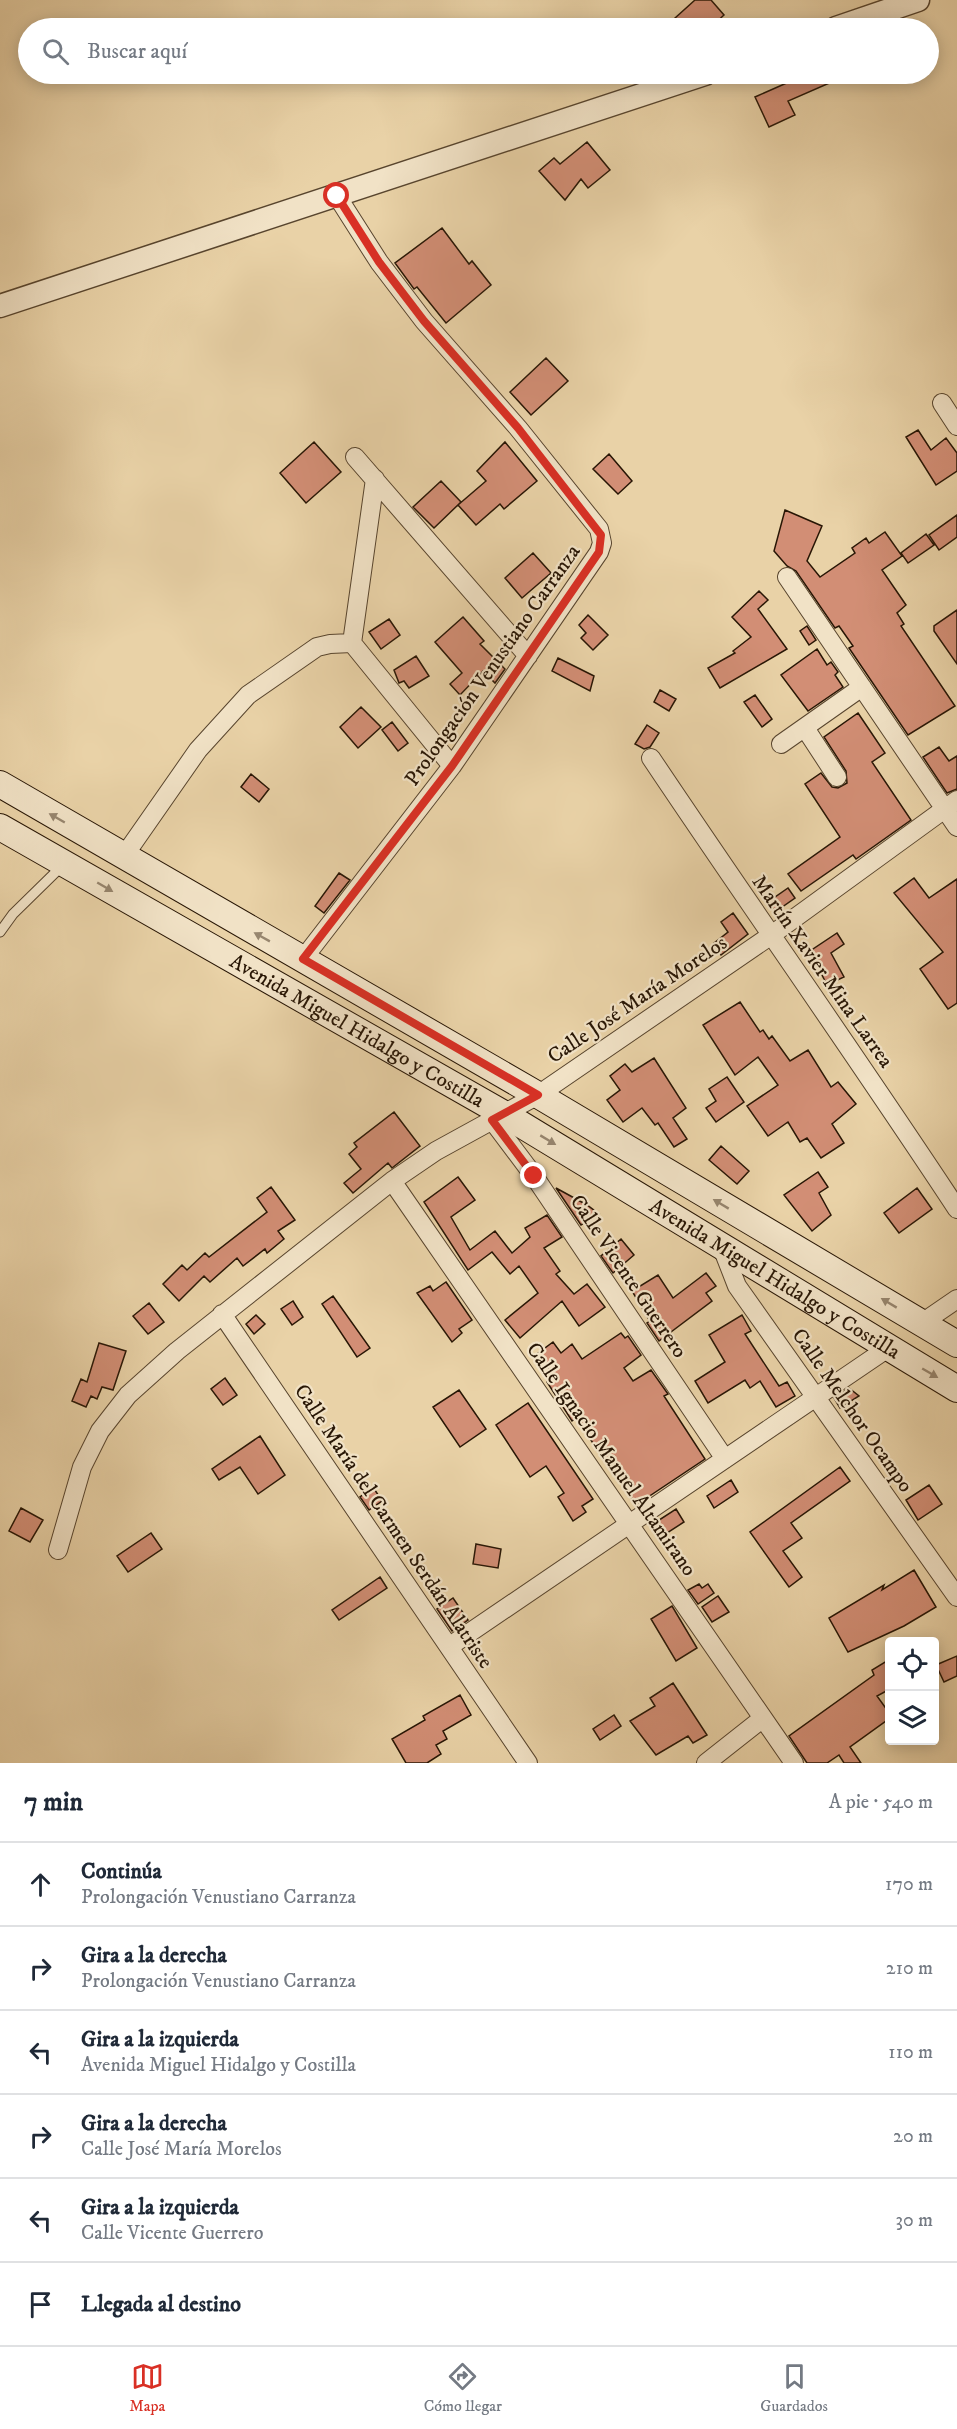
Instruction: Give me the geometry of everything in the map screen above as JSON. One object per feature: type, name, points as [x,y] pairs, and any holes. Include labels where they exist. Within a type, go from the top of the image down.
[{"type":"main road","name":"Avenida Miguel Hidalgo y Costilla","points":[[0,784],[538,1095],[957,1344]]},
{"type":"main road","name":"Avenida Miguel Hidalgo y Costilla","points":[[0,826],[720,1245],[957,1389]]},
{"type":"street","points":[[865,18],[918,0]]},
{"type":"street","points":[[0,306],[675,84]]},
{"type":"street","name":"Prolongación Venustiano Carranza","points":[[303,959],[452,766],[599,552],[602,543],[599,529],[518,428],[424,321],[379,262],[337,196]]},
{"type":"street","points":[[942,403],[957,426]]},
{"type":"street","points":[[356,457],[528,656]]},
{"type":"street","points":[[375,479],[352,643],[452,766]]},
{"type":"street","points":[[788,577],[862,687],[951,805],[957,827]]},
{"type":"street","points":[[124,856],[198,750],[248,695],[317,647],[352,643]]},
{"type":"street","points":[[781,744],[862,687]]},
{"type":"street","points":[[804,728],[837,777]]},
{"type":"street","name":"Martín Xavier Mina Larrea","points":[[651,758],[770,936],[884,1098],[957,1209]]},
{"type":"street","name":"Calle José María Morelos","points":[[58,1550],[82,1467],[100,1431],[128,1395],[222,1314],[392,1181],[436,1151],[538,1095],[770,936],[951,805]]},
{"type":"street","name":"Calle Vicente Guerrero","points":[[498,1117],[534,1176],[725,1459]]},
{"type":"street","name":"Calle Ignacio Manuel Altamirano","points":[[392,1181],[794,1763]]},
{"type":"street","name":"Calle Melchor Ocampo","points":[[720,1245],[737,1286],[957,1597]]},
{"type":"street","points":[[922,1323],[957,1299]]},
{"type":"street","name":"Calle María del Carmen Serdán Alatriste","points":[[222,1314],[528,1763]]},
{"type":"street","points":[[450,1646],[888,1348]]},
{"type":"street","points":[[706,1763],[763,1718]]},
{"type":"lane","points":[[0,932],[13,914],[64,864]]},
{"type":"building","points":[[695,0],[711,0],[724,15],[721,18],[675,18]]},
{"type":"building","points":[[784,84],[827,84],[788,101],[795,115],[769,127],[755,97]]},
{"type":"building","points":[[587,142],[610,170],[588,188],[581,179],[565,200],[539,171],[554,158],[560,164]]},
{"type":"building","points":[[442,228],[469,264],[472,261],[491,285],[446,323],[417,287],[414,289],[395,263]]},
{"type":"building","points":[[546,358],[568,381],[531,415],[510,392]]},
{"type":"building","points":[[918,430],[931,450],[946,438],[957,453],[957,471],[936,485],[906,437]]},
{"type":"building","points":[[314,442],[341,472],[306,503],[280,473]]},
{"type":"building","points":[[505,442],[537,481],[504,509],[500,504],[476,525],[458,505],[486,481],[477,471]]},
{"type":"building","points":[[609,454],[632,481],[618,494],[593,469]]},
{"type":"building","points":[[441,481],[461,502],[434,528],[413,507]]},
{"type":"building","points":[[785,510],[822,526],[807,561],[820,577],[855,553],[852,548],[866,538],[869,543],[885,532],[902,556],[882,570],[906,605],[897,613],[904,624],[901,626],[955,706],[908,735],[849,648],[853,646],[839,626],[835,628],[796,571],[787,566],[774,551]]},
{"type":"building","points":[[957,515],[957,537],[939,550],[929,535]]},
{"type":"building","points":[[926,534],[934,545],[908,563],[901,553]]},
{"type":"building","points":[[533,553],[551,573],[522,598],[505,578]]},
{"type":"building","points":[[759,591],[768,600],[758,609],[787,649],[720,688],[708,668],[735,653],[733,651],[751,637],[732,617]]},
{"type":"building","points":[[957,610],[957,664],[934,631],[934,626]]},
{"type":"building","points":[[588,615],[608,635],[593,650],[581,638],[586,633],[579,625]]},
{"type":"building","points":[[463,617],[484,641],[480,644],[505,669],[495,683],[483,671],[460,695],[450,684],[462,673],[435,642]]},
{"type":"building","points":[[389,619],[400,635],[381,649],[369,632]]},
{"type":"building","points":[[807,626],[816,640],[809,645],[800,631]]},
{"type":"building","points":[[817,649],[827,665],[831,662],[838,672],[835,675],[843,687],[808,711],[781,675]]},
{"type":"building","points":[[416,656],[429,676],[409,688],[404,681],[399,683],[394,670]]},
{"type":"building","points":[[558,658],[594,676],[590,691],[552,671]]},
{"type":"building","points":[[660,690],[676,699],[669,711],[654,702]]},
{"type":"building","points":[[755,695],[772,719],[762,727],[744,702]]},
{"type":"building","points":[[361,707],[381,727],[358,748],[340,727]]},
{"type":"building","points":[[858,713],[885,753],[872,762],[911,820],[856,859],[853,855],[801,891],[788,874],[840,837],[805,784],[821,773],[832,787],[838,788],[847,783],[846,771],[824,737]]},
{"type":"building","points":[[392,722],[408,743],[398,751],[382,730]]},
{"type":"building","points":[[647,725],[659,733],[650,747],[644,749],[635,744]]},
{"type":"building","points":[[939,747],[949,761],[957,756],[957,789],[947,793],[923,757]]},
{"type":"building","points":[[251,774],[269,789],[259,802],[241,787]]},
{"type":"building","points":[[339,873],[350,880],[324,913],[315,906]]},
{"type":"building","points":[[914,878],[929,898],[957,879],[957,1003],[948,1009],[920,969],[943,952],[894,893]]},
{"type":"building","points":[[788,888],[795,898],[775,912],[768,902]]},
{"type":"building","points":[[733,913],[748,934],[721,955],[713,944],[728,932],[721,922]]},
{"type":"building","points":[[837,933],[844,944],[831,953],[844,977],[827,985],[810,951]]},
{"type":"building","points":[[740,1002],[760,1032],[763,1030],[769,1039],[772,1036],[790,1061],[808,1050],[831,1087],[838,1082],[856,1104],[832,1124],[844,1143],[821,1158],[807,1138],[800,1142],[788,1122],[768,1136],[747,1106],[778,1085],[758,1057],[735,1075],[703,1025]]},
{"type":"building","points":[[654,1058],[686,1108],[673,1118],[687,1139],[674,1147],[658,1123],[655,1125],[642,1108],[623,1122],[607,1100],[620,1090],[610,1076],[625,1064],[632,1072]]},
{"type":"building","points":[[727,1077],[744,1102],[716,1122],[706,1108],[716,1101],[709,1089]]},
{"type":"building","points":[[394,1112],[420,1146],[392,1168],[388,1163],[353,1193],[344,1183],[361,1169],[349,1154],[357,1147],[354,1143]]},
{"type":"building","points":[[721,1146],[749,1171],[737,1184],[709,1160]]},
{"type":"building","points":[[818,1172],[828,1187],[819,1193],[831,1215],[812,1231],[784,1195]]},
{"type":"building","points":[[458,1177],[475,1200],[451,1217],[470,1250],[495,1231],[512,1253],[530,1237],[525,1228],[547,1215],[562,1237],[544,1248],[560,1271],[556,1274],[574,1294],[587,1284],[605,1307],[579,1326],[562,1301],[520,1338],[505,1320],[538,1293],[519,1266],[510,1274],[492,1252],[468,1270],[424,1202]]},
{"type":"building","points":[[271,1187],[295,1220],[278,1231],[284,1239],[267,1253],[265,1249],[243,1266],[237,1258],[210,1282],[204,1276],[179,1301],[163,1284],[182,1265],[187,1270],[205,1253],[209,1257],[267,1212],[257,1198]]},
{"type":"building","points":[[556,1188],[587,1205],[599,1214],[581,1225]]},
{"type":"building","points":[[917,1188],[932,1209],[899,1233],[884,1213]]},
{"type":"building","points":[[621,1239],[634,1255],[613,1273],[601,1256]]},
{"type":"building","points":[[706,1273],[716,1286],[706,1293],[712,1301],[659,1341],[647,1323],[650,1321],[632,1291],[658,1275],[673,1298]]},
{"type":"building","points":[[446,1282],[472,1320],[459,1329],[462,1333],[452,1342],[417,1293],[430,1286],[433,1291]]},
{"type":"building","points":[[333,1296],[370,1348],[357,1357],[322,1304]]},
{"type":"building","points":[[293,1301],[303,1317],[292,1325],[281,1309]]},
{"type":"building","points":[[149,1303],[164,1322],[148,1334],[133,1316]]},
{"type":"building","points":[[256,1315],[265,1324],[254,1334],[246,1324]]},
{"type":"building","points":[[742,1315],[751,1331],[745,1334],[779,1386],[787,1382],[795,1396],[776,1407],[760,1381],[750,1388],[745,1380],[708,1403],[695,1381],[725,1362],[709,1335]]},
{"type":"building","points":[[621,1333],[625,1338],[628,1336],[641,1355],[624,1368],[633,1381],[651,1370],[668,1394],[664,1396],[705,1459],[636,1505],[599,1447],[597,1449],[576,1418],[572,1421],[547,1382],[555,1377],[537,1354],[553,1342],[561,1353],[572,1344],[582,1359]]},
{"type":"building","points":[[99,1343],[126,1351],[113,1390],[102,1387],[97,1399],[91,1396],[86,1407],[72,1401],[81,1379],[87,1382]]},
{"type":"building","points":[[225,1378],[237,1395],[223,1405],[211,1389]]},
{"type":"building","points":[[849,1388],[859,1396],[840,1408],[834,1398]]},
{"type":"building","points":[[459,1390],[486,1429],[460,1447],[433,1407]]},
{"type":"building","points":[[528,1403],[593,1499],[582,1506],[586,1512],[573,1521],[558,1497],[564,1493],[546,1466],[530,1477],[496,1425]]},
{"type":"building","points":[[260,1436],[285,1475],[258,1494],[240,1467],[219,1480],[212,1469]]},
{"type":"building","points":[[840,1467],[850,1481],[791,1523],[802,1538],[783,1551],[802,1577],[789,1587],[750,1532]]},
{"type":"building","points":[[731,1480],[738,1492],[714,1508],[707,1496]]},
{"type":"building","points":[[929,1485],[942,1504],[918,1520],[906,1500]]},
{"type":"building","points":[[373,1487],[382,1501],[369,1510],[360,1497]]},
{"type":"building","points":[[21,1508],[43,1520],[30,1542],[9,1531]]},
{"type":"building","points":[[676,1509],[684,1522],[664,1535],[656,1522]]},
{"type":"building","points":[[151,1533],[162,1549],[128,1572],[117,1556]]},
{"type":"building","points":[[476,1544],[501,1549],[498,1568],[473,1564]]},
{"type":"building","points":[[914,1570],[936,1607],[904,1626],[848,1652],[829,1618]]},
{"type":"building","points":[[380,1577],[387,1588],[339,1620],[332,1610]]},
{"type":"building","points":[[699,1584],[702,1588],[708,1584],[714,1593],[698,1604],[688,1590]]},
{"type":"building","points":[[718,1596],[729,1612],[712,1622],[702,1607]]},
{"type":"building","points":[[453,1598],[468,1620],[452,1631],[437,1609]]},
{"type":"building","points":[[672,1606],[697,1648],[676,1661],[651,1619]]},
{"type":"building","points":[[957,1656],[957,1676],[944,1682],[939,1671],[939,1664]]},
{"type":"building","points":[[885,1662],[885,1692],[877,1696],[885,1707],[885,1722],[850,1747],[861,1763],[844,1763],[839,1755],[827,1763],[807,1763],[789,1736],[874,1675],[872,1670]]},
{"type":"building","points":[[673,1683],[707,1735],[693,1743],[688,1736],[656,1755],[630,1721],[655,1706],[650,1698]]},
{"type":"building","points":[[460,1695],[471,1715],[443,1731],[447,1739],[436,1745],[441,1754],[427,1763],[406,1763],[392,1739],[425,1720],[423,1716]]},
{"type":"building","points":[[614,1715],[621,1726],[600,1740],[593,1729]]},
{"type":"route","points":[[337,196],[379,262],[424,321],[518,428],[599,529],[601,535],[602,543],[599,552],[558,615],[452,766],[303,959],[538,1095],[492,1120],[534,1176]]}]
